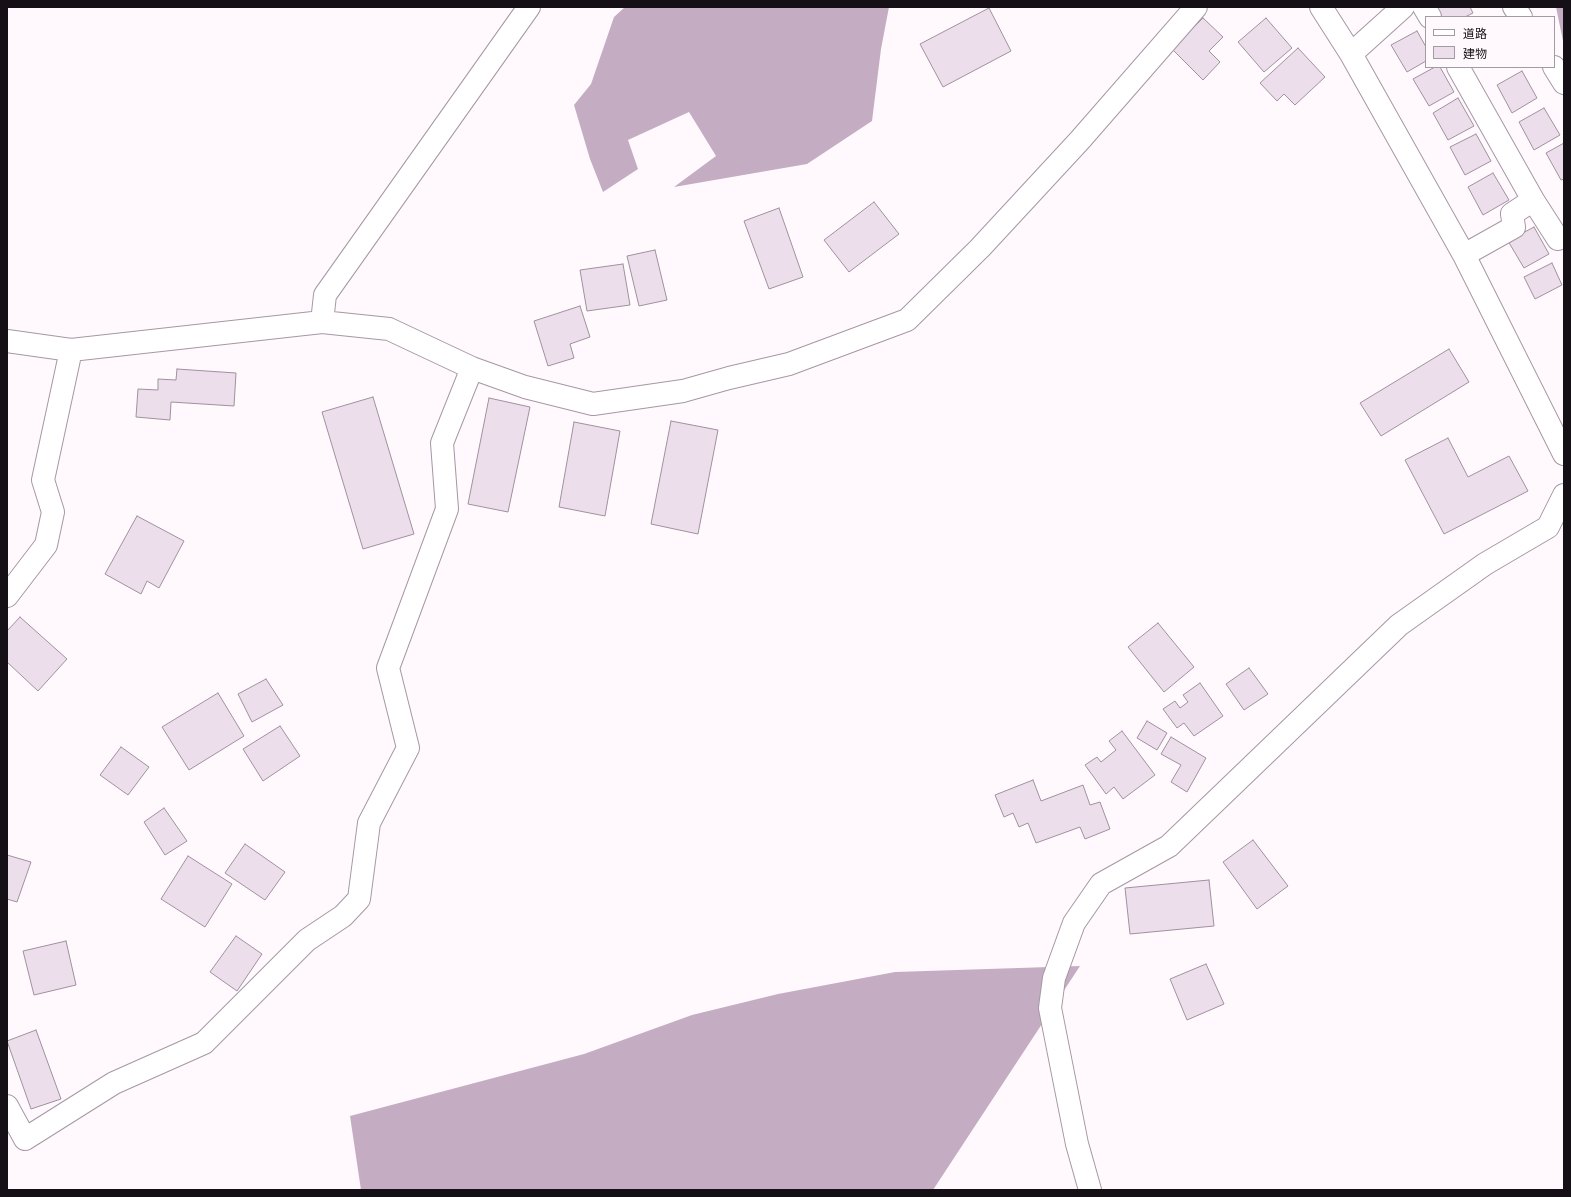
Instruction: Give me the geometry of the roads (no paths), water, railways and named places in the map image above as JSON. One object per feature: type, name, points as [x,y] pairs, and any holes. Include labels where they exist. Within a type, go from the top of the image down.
[{"type":"street","points":[[322,322],[325,295],[529,7]]},
{"type":"street","points":[[7,341],[71,350],[322,322],[389,329],[472,368],[525,387],[593,404],[683,391],[729,378],[790,364],[907,320],[980,248],[1070,152],[1196,7]]},
{"type":"street","points":[[1321,7],[1351,54],[1464,255],[1564,454]]},
{"type":"street","points":[[1351,54],[1404,7]]},
{"type":"street","points":[[1424,7],[1429,16]]},
{"type":"street","points":[[1514,7],[1520,16]]},
{"type":"street","points":[[1459,68],[1558,239]]},
{"type":"street","points":[[1555,68],[1564,83]]},
{"type":"street","points":[[1464,255],[1514,227],[1512,214],[1534,200]]},
{"type":"street","points":[[7,596],[46,544],[53,512],[43,480],[71,350]]},
{"type":"street","points":[[7,1106],[25,1139],[114,1082],[204,1043],[307,940],[343,916],[358,899],[369,823],[408,748],[388,668],[447,509],[442,443],[472,368]]},
{"type":"street","points":[[1090,1190],[1077,1144],[1050,1008],[1054,978],[1074,923],[1101,884],[1169,846],[1399,626],[1485,564],[1548,527],[1564,495]]}]
